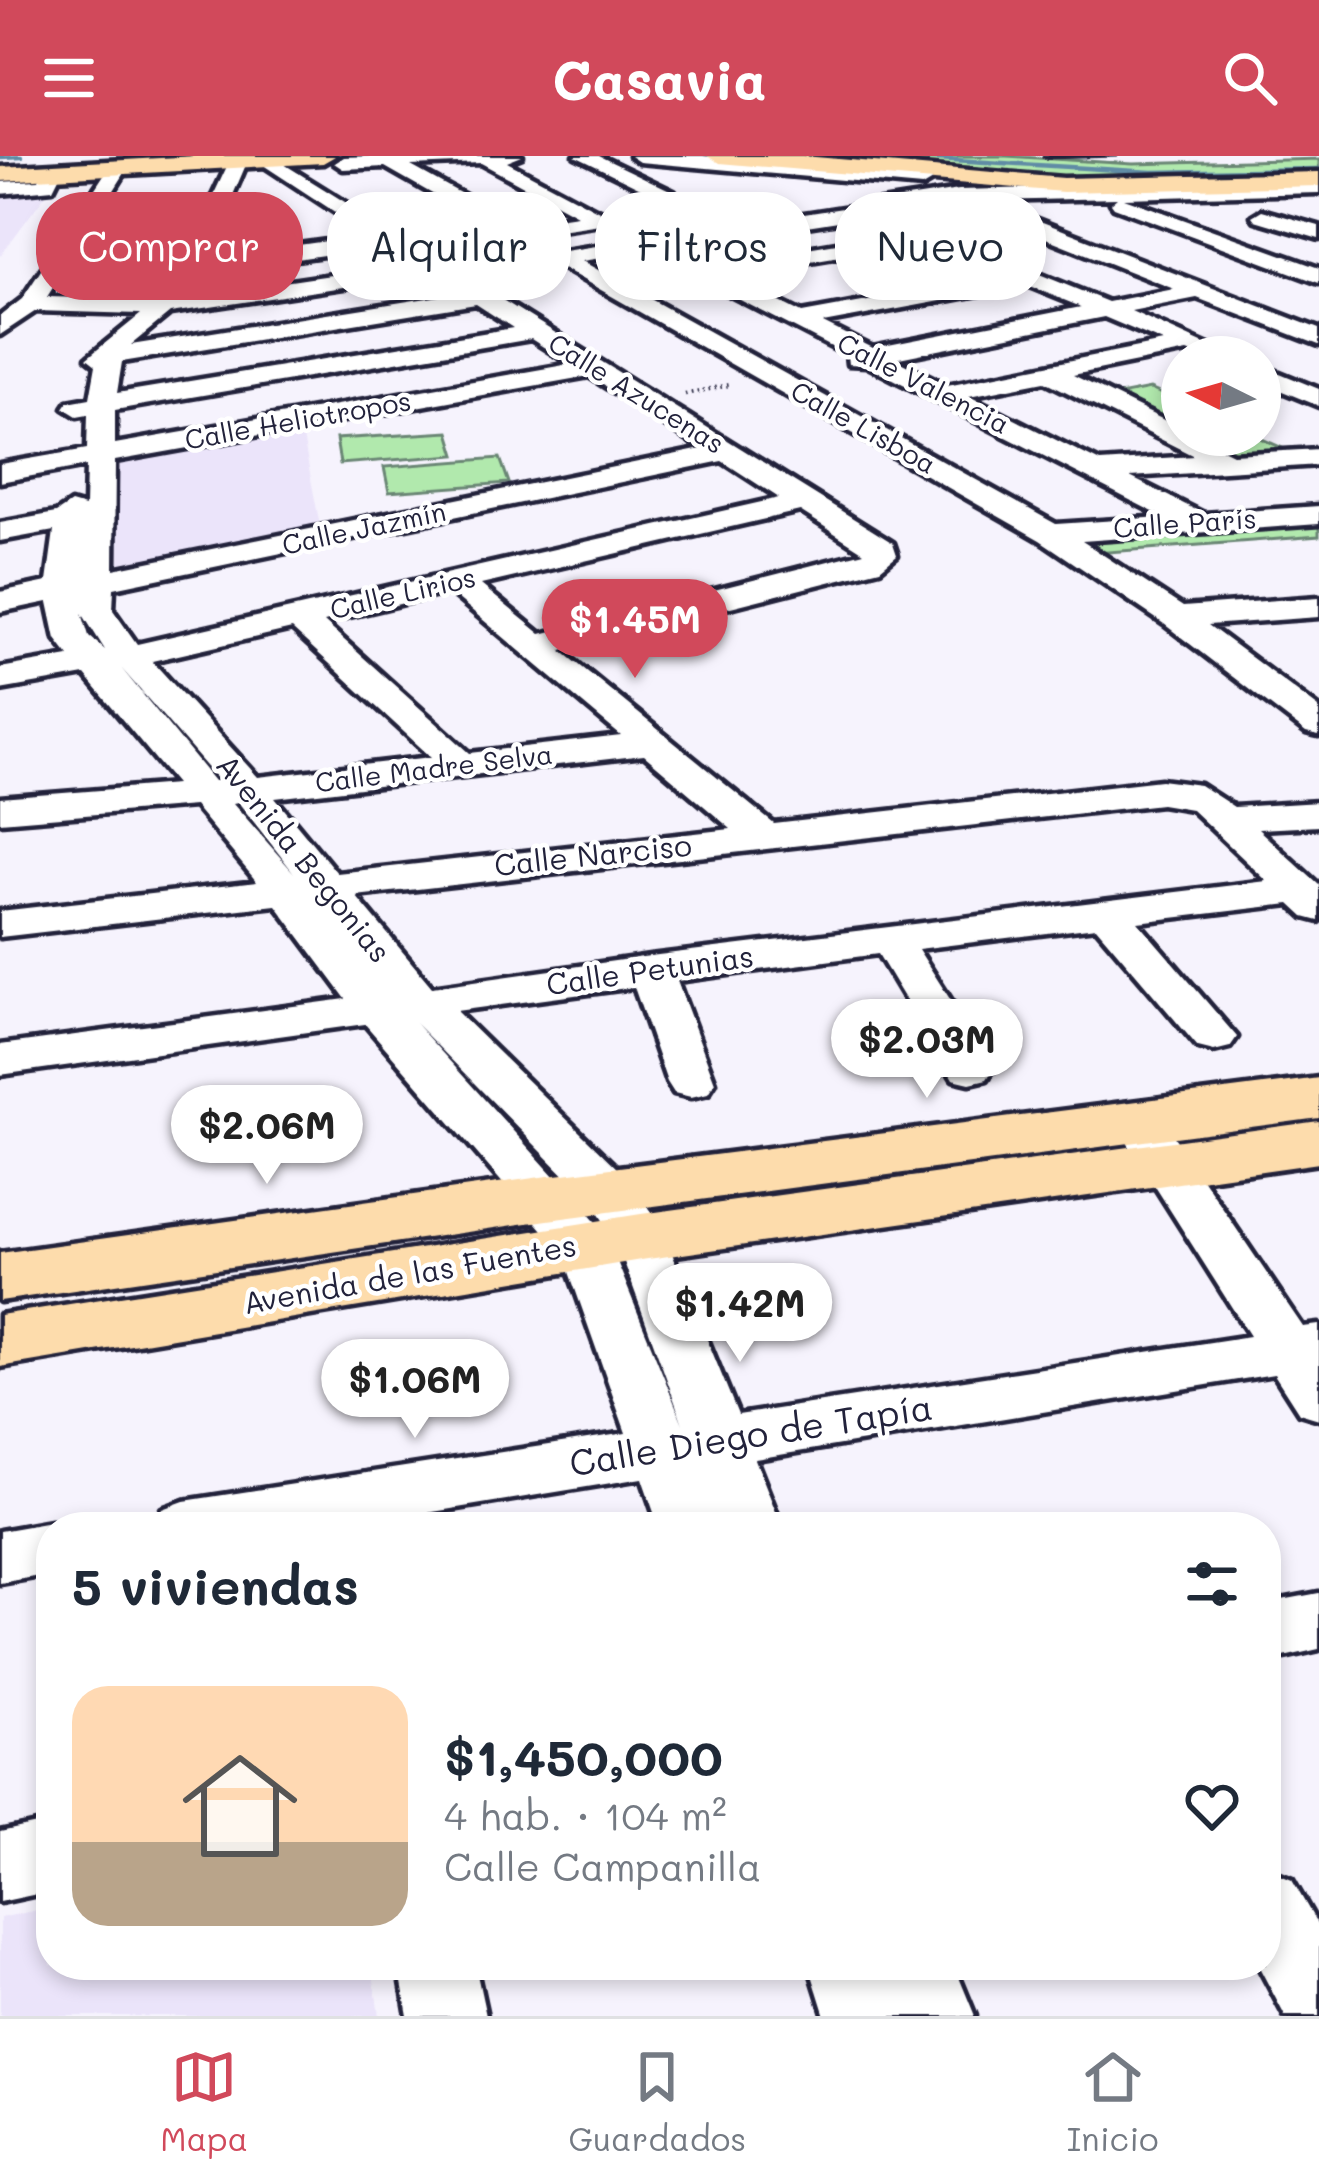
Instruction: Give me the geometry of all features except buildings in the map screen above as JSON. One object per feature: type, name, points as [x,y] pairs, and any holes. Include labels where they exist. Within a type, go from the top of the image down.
[{"type":"main road","points":[[719,156],[785,161],[971,189],[1025,182],[1319,183]]},
{"type":"main road","points":[[1006,156],[1180,165],[1319,160]]},
{"type":"main road","points":[[0,174],[235,159],[333,159]]},
{"type":"main road","name":"Avenida de las Fuentes","points":[[1153,1144],[1319,1098]]},
{"type":"main road","name":"Avenida de las Fuentes","points":[[0,1277],[596,1218],[1153,1144],[1319,1142]]},
{"type":"main road","name":"Avenida de las Fuentes","points":[[0,1341],[596,1218]]},
{"type":"street","points":[[333,159],[513,156]]},
{"type":"street","points":[[584,156],[677,192]]},
{"type":"street","points":[[639,156],[922,181]]},
{"type":"street","points":[[484,157],[595,216]]},
{"type":"street","points":[[634,179],[651,157]]},
{"type":"street","points":[[219,192],[235,159]]},
{"type":"street","name":"Calle Azucenas","points":[[235,159],[327,200]]},
{"type":"street","name":"Calle Lisboa","points":[[388,161],[443,192]]},
{"type":"street","points":[[785,161],[971,189],[1093,193],[1319,183]]},
{"type":"street","points":[[32,304],[118,167]]},
{"type":"street","points":[[957,192],[1017,167],[1080,171]]},
{"type":"street","points":[[0,188],[46,185],[52,171]]},
{"type":"street","points":[[284,192],[310,189]]},
{"type":"street","points":[[971,189],[1199,291],[1319,324]]},
{"type":"street","points":[[971,189],[1319,338]]},
{"type":"street","points":[[1093,193],[1319,276]]},
{"type":"street","points":[[1162,218],[1319,214]]},
{"type":"street","points":[[304,218],[327,215]]},
{"type":"street","points":[[1242,216],[1319,233]]},
{"type":"street","points":[[1283,262],[1319,262]]},
{"type":"street","name":"Calle Lisboa","points":[[571,264],[1082,554],[1176,617],[1319,725]]},
{"type":"street","points":[[1046,285],[1171,336]]},
{"type":"street","points":[[771,376],[1199,291]]},
{"type":"street","points":[[1243,302],[1298,299]]},
{"type":"street","points":[[0,328],[43,300]]},
{"type":"street","points":[[96,359],[117,345],[152,300]]},
{"type":"street","points":[[96,359],[456,300]]},
{"type":"street","name":"Calle Azucenas","points":[[486,300],[874,544],[881,555],[535,646]]},
{"type":"street","name":"Calle Valencia","points":[[758,300],[1198,523]]},
{"type":"street","points":[[798,321],[914,300]]},
{"type":"street","points":[[89,406],[536,331]]},
{"type":"street","points":[[942,394],[1161,350]]},
{"type":"street","name":"Avenida Begonias","points":[[96,359],[89,406],[80,588],[63,617],[73,639],[206,794],[307,888]]},
{"type":"street","points":[[1095,364],[1138,383]]},
{"type":"street","name":"Calle Heliotropos","points":[[0,473],[595,367]]},
{"type":"street","points":[[1048,373],[1230,463]]},
{"type":"street","points":[[1281,382],[1319,398]]},
{"type":"street","points":[[1281,446],[1312,458]]},
{"type":"street","name":"Calle Jazmín","points":[[0,602],[727,452]]},
{"type":"street","points":[[1095,472],[1312,458]]},
{"type":"street","name":"Calle Lirios","points":[[0,679],[131,656],[804,501]]},
{"type":"street","name":"Calle París","points":[[1051,535],[1319,514]]},
{"type":"street","points":[[0,532],[84,517]]},
{"type":"street","name":"Calle París","points":[[1082,554],[1319,536]]},
{"type":"street","points":[[458,582],[765,837]]},
{"type":"street","name":"Avenida Begonias","points":[[80,588],[131,656],[248,790],[307,888],[400,1007],[596,1218],[690,1445],[741,1512]]},
{"type":"street","points":[[1176,617],[1319,607]]},
{"type":"street","points":[[300,618],[461,765]]},
{"type":"street","name":"Calle Madre Selva","points":[[0,810],[248,790],[653,743]]},
{"type":"street","name":"Calle Narciso","points":[[0,924],[1186,793],[1205,801],[1225,819]]},
{"type":"street","points":[[1225,819],[1319,814]]},
{"type":"street","points":[[1225,819],[1310,899]]},
{"type":"street","name":"Calle Petunias","points":[[0,1060],[650,969],[1106,912],[1310,899]]},
{"type":"street","points":[[1106,912],[1214,1037]]},
{"type":"street","points":[[890,939],[970,1068]]},
{"type":"street","points":[[650,969],[691,1082]]},
{"type":"street","name":"Avenida Begonias","points":[[400,1007],[596,1218]]},
{"type":"street","points":[[1153,1144],[1302,1348],[1319,1397]]},
{"type":"street","name":"Calle Diego de Tapía","points":[[277,1512],[1302,1348]]},
{"type":"street","name":"Avenida Begonias","points":[[690,1445],[690,1512]]},
{"type":"street","points":[[0,1557],[36,1551]]},
{"type":"street","points":[[1281,1629],[1319,1621]]},
{"type":"street","points":[[0,1867],[36,1859]]},
{"type":"street","points":[[1281,1933],[1319,2002]]},
{"type":"street","points":[[440,1980],[447,2016]]},
{"type":"street","points":[[852,1980],[864,2016]]},
{"type":"street","points":[[922,1980],[936,2016]]},
{"type":"path","points":[[648,401],[771,376]]},
{"type":"shaded area","points":[[61,174],[48,192],[36,192],[36,208],[0,256],[0,178]]},
{"type":"shaded area","points":[[301,427],[321,531],[112,576],[111,462]]},
{"type":"shaded area","points":[[36,1910],[36,1980],[374,1980],[379,2016],[0,2016],[0,1918]]},
{"type":"green space","points":[[788,156],[1006,156],[1133,164],[1319,159],[1319,174],[1094,180],[968,192],[919,163]]},
{"type":"green space","points":[[1150,389],[1161,394],[1161,425],[1109,397]]},
{"type":"green space","points":[[449,432],[456,455],[340,464],[336,439]]},
{"type":"green space","points":[[1281,447],[1303,457],[1231,462],[1220,456],[1281,456]]},
{"type":"green space","points":[[500,458],[509,483],[389,492],[384,467]]},
{"type":"green space","points":[[1319,515],[1319,536],[1082,554],[1051,534]]},
{"type":"waterway","points":[[0,157],[21,156]]},
{"type":"waterway","points":[[888,156],[1152,172],[1319,169]]}]
